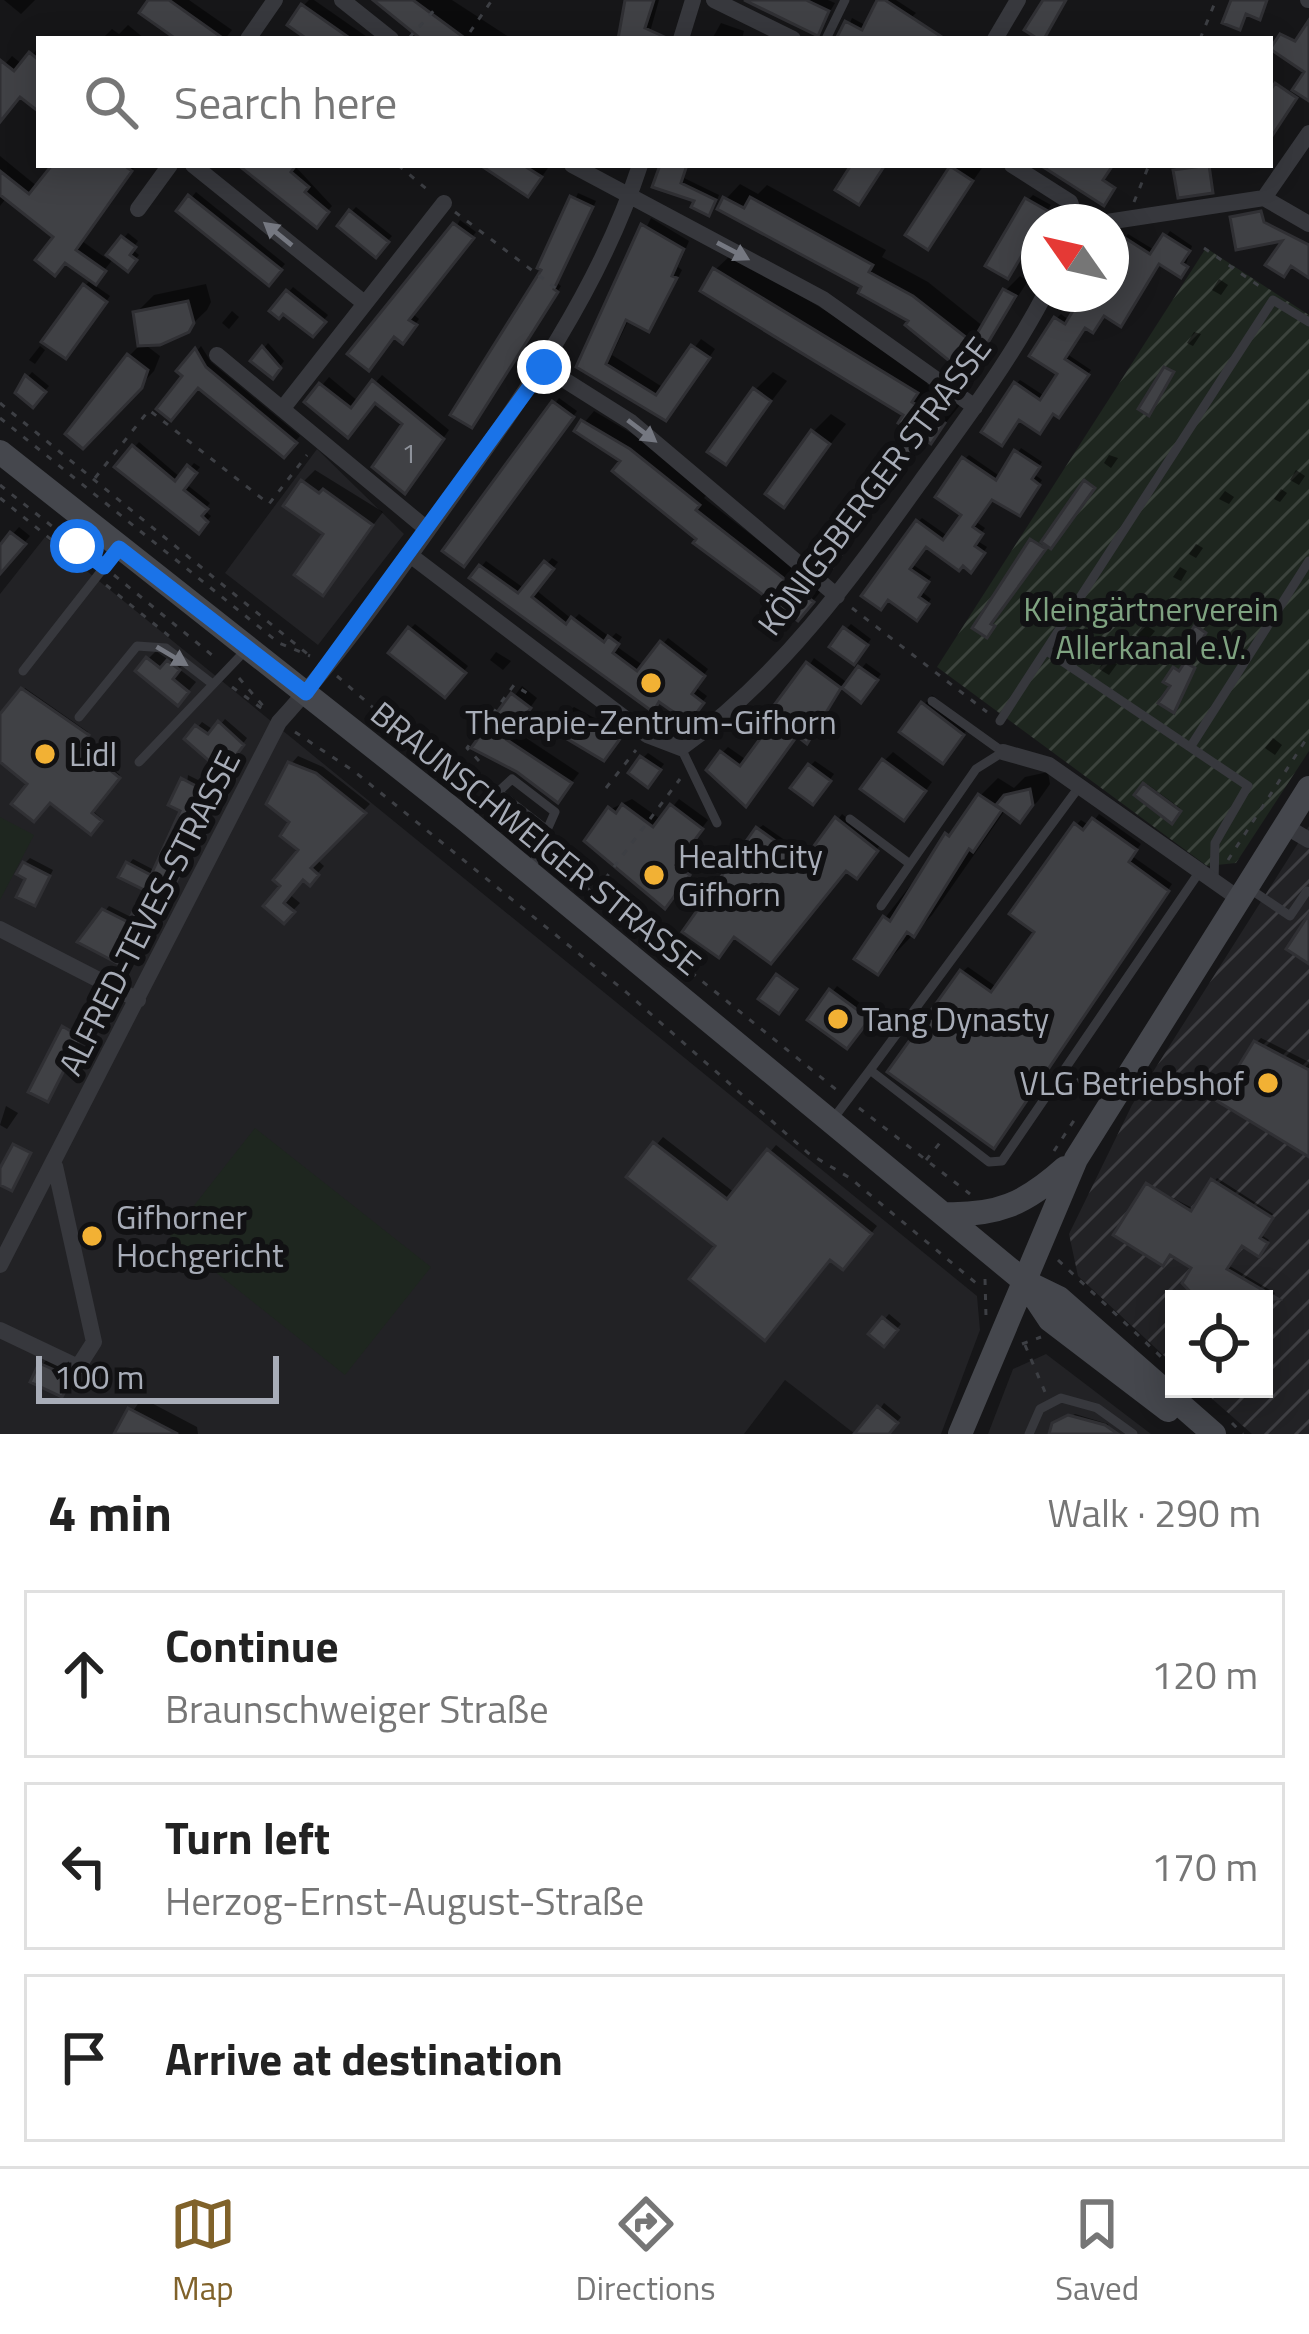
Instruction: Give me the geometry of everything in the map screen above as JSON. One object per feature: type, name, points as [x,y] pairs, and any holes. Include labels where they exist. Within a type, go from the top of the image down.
[{"type":"street","points":[[250,36],[275,0]]},
{"type":"street","points":[[342,0],[387,36]]},
{"type":"street","points":[[682,36],[693,0]]},
{"type":"street","points":[[714,0],[787,36]]},
{"type":"street","points":[[997,36],[1018,0]]},
{"type":"street","points":[[1264,199],[1309,133]]},
{"type":"street","points":[[138,209],[168,168]]},
{"type":"street","points":[[197,168],[363,302]]},
{"type":"street","points":[[578,168],[823,299],[975,406]]},
{"type":"street","name":"ALFRED-TEVES-STRASSE","points":[[0,1265],[6,1240],[55,1166],[279,722],[410,555],[544,367],[579,304],[639,168]]},
{"type":"street","points":[[1017,168],[1071,204]]},
{"type":"street","points":[[1129,218],[1264,199],[1309,224]]},
{"type":"street","points":[[283,408],[444,203]]},
{"type":"street","name":"KÖNIGSBERGER STRASSE","points":[[681,748],[768,677],[837,596],[975,406],[1034,312]]},
{"type":"street","points":[[217,355],[428,530]]},
{"type":"street","points":[[544,367],[631,422],[837,596]]},
{"type":"street","name":"BRAUNSCHWEIGER STRASSE","points":[[0,452],[107,564],[248,648],[474,812],[831,1122],[1024,1281],[1059,1298],[1214,1434]]},
{"type":"street","points":[[410,555],[647,735],[681,748]]},
{"type":"street","points":[[1003,752],[1049,765],[1207,876],[1242,891]]},
{"type":"street","points":[[960,1434],[1076,1159],[1309,788]]},
{"type":"street","points":[[1285,826],[1309,840]]},
{"type":"street","points":[[0,928],[138,1000]]},
{"type":"street","points":[[943,1214],[1010,1209],[1076,1159]]},
{"type":"street","points":[[0,1330],[78,1367],[94,1342],[55,1166]]},
{"type":"street","name":"BRAUNSCHWEIGER STRASSE","points":[[1024,1281],[1050,1320],[1204,1434]]},
{"type":"lane","points":[[827,36],[845,0]]},
{"type":"lane","points":[[1000,721],[1273,300],[1309,322]]},
{"type":"lane","points":[[1191,746],[1309,561]]},
{"type":"lane","points":[[23,671],[107,564]]},
{"type":"lane","points":[[80,717],[130,651],[146,645],[166,648],[214,679]]},
{"type":"lane","points":[[139,762],[248,648]]},
{"type":"lane","points":[[870,1070],[989,1162],[1002,1161],[1207,876],[1215,843],[1248,786],[1047,651]]},
{"type":"lane","points":[[881,906],[976,769],[1003,752],[932,701]]},
{"type":"lane","points":[[681,748],[717,823]]},
{"type":"lane","points":[[474,812],[512,778],[555,812],[536,862]]},
{"type":"lane","points":[[831,1122],[1079,787]]},
{"type":"lane","points":[[498,792],[547,830]]},
{"type":"lane","points":[[850,819],[910,864]]},
{"type":"lane","points":[[1242,891],[1290,916],[1307,891]]},
{"type":"lane","points":[[1029,1434],[1040,1408],[1061,1398],[1097,1408],[1133,1434]]},
{"type":"path","points":[[470,32],[492,0]]},
{"type":"path","points":[[1201,36],[1216,0]]},
{"type":"path","points":[[410,36],[438,6]]},
{"type":"path","points":[[402,168],[579,304]]},
{"type":"path","points":[[1129,213],[1148,168]]},
{"type":"path","points":[[1204,248],[1273,300]]},
{"type":"path","points":[[0,403],[311,657],[286,647],[0,418]]},
{"type":"path","points":[[94,480],[149,410],[269,505],[320,439]]},
{"type":"path","points":[[0,484],[107,564],[229,668],[269,714],[214,679]]},
{"type":"path","points":[[0,498],[107,564],[183,647]]},
{"type":"path","points":[[837,596],[1000,721]]},
{"type":"path","points":[[286,647],[293,639]]},
{"type":"path","points":[[335,675],[474,812],[536,862],[594,894],[925,1161],[986,1199]]},
{"type":"path","points":[[479,761],[467,748],[514,685],[530,695]]},
{"type":"path","points":[[248,699],[253,692]]},
{"type":"path","points":[[288,730],[326,748],[626,992],[808,1153],[850,1178],[982,1288],[990,1322]]},
{"type":"path","points":[[606,788],[647,735]]},
{"type":"path","points":[[1207,876],[1309,735]]},
{"type":"path","points":[[594,894],[688,767]]},
{"type":"path","points":[[1065,1070],[1092,1094]]},
{"type":"path","points":[[925,1161],[948,1132]]},
{"type":"path","points":[[1056,1250],[1068,1275],[1165,1361]]},
{"type":"path","points":[[1025,1344],[1043,1335]]},
{"type":"path","points":[[1013,1339],[1025,1344],[1050,1401]]},
{"type":"shaded area","points":[[317,449],[404,534],[318,645],[225,573]]},
{"type":"shaded area","points":[[45,537],[977,1296],[980,1330],[941,1434],[855,1434],[785,1380],[744,1434],[0,1434],[0,594]]},
{"type":"shaded area","points":[[1309,826],[1309,1434],[1252,1434],[1211,1398],[1273,1398],[1273,1290],[1165,1290],[1165,1357],[1078,1276],[1069,1234],[1132,1105]]},
{"type":"shaded area","points":[[1046,1354],[1151,1434],[988,1434],[1013,1369]]},
{"type":"green space","name":"Kleingärtnerverein Allerkanal e.V.","points":[[1206,248],[1309,315],[1309,751],[1236,863],[1207,866],[937,667]]},
{"type":"green space","points":[[0,817],[34,835],[0,900]]},
{"type":"green space","points":[[255,1128],[431,1267],[345,1375],[170,1236]]},
{"type":"building","points":[[148,0],[169,0],[220,36],[172,36],[139,13]]},
{"type":"building","points":[[373,0],[413,0],[462,36],[417,36]]},
{"type":"building","points":[[625,0],[654,0],[645,28],[662,36],[619,36]]},
{"type":"building","points":[[744,0],[806,0],[829,11],[818,36]]},
{"type":"building","points":[[877,0],[885,0],[940,36],[838,36],[845,21],[862,30]]},
{"type":"building","points":[[1043,0],[1066,0],[1046,36],[1024,30]]},
{"type":"building","points":[[1231,0],[1267,0],[1260,20],[1246,14],[1240,30],[1222,23]]},
{"type":"building","points":[[301,4],[347,36],[303,36],[287,25]]},
{"type":"building","points":[[1309,20],[1309,101],[1292,90],[1304,72],[1273,51],[1280,34],[1295,41]]},
{"type":"building","points":[[29,52],[36,58],[36,110],[20,97],[0,122],[0,60],[14,71]]},
{"type":"building","points":[[1275,83],[1297,98],[1273,134]]},
{"type":"building","points":[[50,168],[132,171],[76,250],[106,271],[96,285],[65,263],[55,276],[35,260],[53,237],[0,195],[0,171],[29,194]]},
{"type":"building","points":[[242,168],[294,168],[291,172],[309,187],[305,192],[329,212],[317,228]]},
{"type":"building","points":[[484,168],[528,168],[542,177],[528,197]]},
{"type":"building","points":[[659,168],[686,168],[681,183],[716,200],[709,216],[691,207],[694,201],[652,187]]},
{"type":"building","points":[[849,168],[883,168],[859,205],[835,190]]},
{"type":"building","points":[[949,168],[973,181],[928,250],[905,235]]},
{"type":"building","points":[[1045,168],[1111,168],[1103,180],[1115,188],[1101,204]]},
{"type":"building","points":[[1209,168],[1213,193],[1178,198],[1173,170]]},
{"type":"building","points":[[188,195],[282,270],[269,286],[176,211]]},
{"type":"building","points":[[570,196],[593,207],[554,289],[558,292],[472,428],[450,415],[541,270],[537,268]]},
{"type":"building","points":[[723,197],[744,208],[750,197],[873,265],[869,272],[913,296],[972,342],[1003,289],[1016,296],[968,376],[905,325],[908,321],[858,293],[861,287],[717,209]]},
{"type":"building","points":[[1021,205],[1021,257],[1008,279],[985,266]]},
{"type":"building","points":[[349,210],[389,242],[376,258],[337,226]]},
{"type":"building","points":[[1261,211],[1264,222],[1309,245],[1309,278],[1291,266],[1284,277],[1265,265],[1282,241],[1236,250],[1230,217]]},
{"type":"building","points":[[453,223],[474,238],[409,320],[417,325],[403,344],[394,337],[369,371],[347,354]]},
{"type":"building","points":[[641,224],[684,249],[672,276],[677,278],[649,332],[626,320],[606,364],[656,395],[691,345],[710,358],[666,421],[576,367]]},
{"type":"building","points":[[1163,234],[1190,251],[1182,263],[1188,267],[1181,278],[1159,264],[1121,327],[1104,316],[1093,333],[1085,328],[1065,359],[1089,375],[1059,418],[1053,414],[1040,434],[1019,420],[1002,446],[981,432],[1014,382],[1040,400],[1057,374],[1029,356],[1054,317],[1065,324],[1072,312],[1129,312],[1129,240],[1150,254]]},
{"type":"building","points":[[121,236],[136,247],[130,255],[137,260],[128,272],[106,255]]},
{"type":"building","points":[[713,268],[918,393],[912,402],[945,423],[931,444],[922,438],[884,492],[874,484],[911,431],[898,423],[903,415],[700,291]]},
{"type":"building","points":[[83,284],[107,302],[66,359],[41,342]]},
{"type":"building","points":[[286,290],[326,322],[313,337],[283,314],[279,319],[269,311]]},
{"type":"building","points":[[188,301],[194,323],[189,332],[160,345],[138,346],[133,312]]},
{"type":"building","points":[[262,346],[281,368],[273,379],[250,361]]},
{"type":"building","points":[[195,348],[206,367],[297,443],[284,458],[198,388],[171,421],[156,409],[182,376],[176,371]]},
{"type":"building","points":[[127,354],[148,370],[142,388],[83,449],[65,434]]},
{"type":"building","points":[[1164,367],[1174,372],[1149,416],[1138,409]]},
{"type":"building","points":[[25,375],[46,392],[33,408],[15,393]]},
{"type":"building","points":[[372,380],[444,439],[405,494],[372,467],[402,424],[375,403],[348,438],[304,402],[319,383],[351,408]]},
{"type":"building","points":[[753,388],[771,401],[726,465],[707,452]]},
{"type":"building","points":[[552,401],[574,417],[464,567],[442,551]]},
{"type":"building","points":[[581,420],[630,449],[700,505],[696,510],[814,602],[798,621],[693,543],[696,539],[612,471],[620,461],[574,431]]},
{"type":"building","points":[[811,430],[830,444],[784,508],[765,494]]},
{"type":"building","points":[[132,445],[175,481],[187,465],[197,473],[184,490],[208,509],[202,516],[208,522],[199,534],[114,467]]},
{"type":"building","points":[[1014,450],[1040,467],[1032,479],[1040,485],[1020,516],[992,500],[973,527],[983,534],[975,546],[985,553],[971,573],[963,566],[959,571],[926,547],[910,569],[929,582],[919,597],[929,604],[917,621],[888,600],[881,610],[861,596],[916,520],[943,540],[961,515],[935,497],[962,457],[996,480]]},
{"type":"building","points":[[301,480],[319,493],[323,489],[373,525],[323,596],[294,575],[323,534],[283,506]]},
{"type":"building","points":[[1084,480],[1095,488],[1051,549],[1041,542]]},
{"type":"building","points":[[849,500],[869,514],[833,567],[813,553]]},
{"type":"building","points":[[10,532],[26,544],[0,574],[0,545]]},
{"type":"building","points":[[1030,539],[1046,549],[991,624],[995,626],[987,638],[972,628]]},
{"type":"building","points":[[544,561],[554,569],[532,597],[566,624],[571,617],[604,642],[608,636],[619,644],[613,653],[637,671],[660,641],[705,676],[692,694],[704,703],[689,723],[659,702],[653,712],[469,578],[479,565],[518,593]]},
{"type":"building","points":[[1195,625],[1206,633],[1188,664],[1195,668],[1174,713],[1158,703],[1170,686],[1163,682],[1173,667],[1179,671],[1185,662],[1169,651],[1177,640],[1183,644]]},
{"type":"building","points":[[408,627],[466,673],[445,698],[388,653]]},
{"type":"building","points":[[843,627],[868,645],[854,665],[829,647]]},
{"type":"building","points":[[146,657],[160,668],[167,660],[180,670],[173,679],[189,692],[178,706],[135,671]]},
{"type":"building","points":[[806,662],[841,688],[807,744],[797,736],[746,807],[706,770],[720,751],[740,766],[779,713],[772,708]]},
{"type":"building","points":[[858,666],[878,680],[861,703],[842,688]]},
{"type":"building","name":"Lidl","points":[[21,688],[89,735],[80,746],[120,778],[92,813],[102,821],[91,835],[50,803],[34,822],[11,804],[27,784],[0,762],[0,714]]},
{"type":"building","points":[[511,693],[531,708],[507,740],[572,783],[558,803],[517,772],[471,748]]},
{"type":"building","points":[[921,702],[964,735],[943,764],[899,732]]},
{"type":"building","points":[[566,710],[620,739],[604,761],[552,730]]},
{"type":"building","points":[[218,721],[244,745],[223,773],[184,739],[195,725],[208,734]]},
{"type":"building","points":[[640,756],[661,770],[648,788],[628,773]]},
{"type":"building","points":[[882,759],[926,791],[904,821],[860,789]]},
{"type":"building","points":[[288,762],[316,773],[366,813],[311,868],[319,875],[310,886],[303,880],[284,903],[295,912],[284,924],[263,906],[280,886],[273,880],[298,850],[280,836],[289,822],[266,804]]},
{"type":"building","points":[[808,764],[831,781],[813,805],[790,788]]},
{"type":"building","points":[[181,778],[215,796],[161,916],[155,913],[130,962],[120,957],[117,963],[77,942],[102,909],[128,922],[144,890],[118,877],[126,862],[151,875],[180,811],[168,805]]},
{"type":"building","points":[[1143,783],[1181,811],[1172,824],[1134,795]]},
{"type":"building","points":[[1030,789],[1033,805],[1020,823],[996,805],[1004,795]]},
{"type":"building","points":[[978,794],[1002,810],[973,852],[969,849],[914,937],[907,932],[878,975],[854,959],[883,916],[890,921],[945,833],[949,836]]},
{"type":"building","points":[[622,804],[653,827],[670,804],[703,829],[676,865],[690,875],[665,909],[584,841],[608,807],[616,813]]},
{"type":"building","points":[[835,817],[878,851],[857,879],[846,871],[771,964],[734,937],[719,958],[682,932],[756,827],[803,861]]},
{"type":"building","points":[[1092,818],[1137,850],[1129,862],[1169,891],[994,1149],[887,1072],[960,970],[991,992],[1034,932],[1009,914],[1074,823],[1083,830]]},
{"type":"building","points":[[23,862],[50,876],[35,906],[16,897],[25,879],[16,874]]},
{"type":"building","points":[[1309,914],[1309,964],[1286,949]]},
{"type":"building","points":[[776,974],[797,989],[779,1014],[758,999]]},
{"type":"building","name":"Tang Dynasty","points":[[829,989],[870,1019],[847,1049],[807,1020]]},
{"type":"building","points":[[62,1026],[81,1037],[48,1102],[28,1092]]},
{"type":"building","name":"VLG Betriebshof","points":[[1254,1041],[1309,1070],[1309,1157],[1217,1101]]},
{"type":"building","points":[[653,1142],[727,1199],[767,1149],[872,1234],[843,1270],[830,1260],[765,1341],[689,1279],[715,1246],[626,1177]]},
{"type":"building","points":[[13,1144],[31,1153],[12,1191],[0,1185],[0,1168]]},
{"type":"building","points":[[1211,1179],[1273,1218],[1260,1238],[1268,1243],[1259,1257],[1242,1246],[1227,1269],[1263,1290],[1189,1290],[1182,1283],[1191,1268],[1170,1255],[1163,1266],[1113,1235],[1146,1183],[1191,1211]]},
{"type":"building","points":[[882,1317],[898,1330],[884,1347],[868,1334]]},
{"type":"building","points":[[39,1363],[72,1378],[62,1397],[30,1382]]},
{"type":"building","points":[[877,1406],[898,1423],[889,1434],[854,1434]]},
{"type":"building","points":[[128,1408],[178,1434],[114,1434]]},
{"type":"building","points":[[1068,1415],[1105,1425],[1118,1434],[1049,1434],[1052,1423]]},
{"type":"place","name":"Therapie-Zentrum-Gifhorn","points":[[651,683]]},
{"type":"place","name":"Lidl","points":[[45,754]]},
{"type":"place","name":"HealthCity Gifhorn","points":[[654,875]]},
{"type":"place","name":"Tang Dynasty","points":[[838,1019]]},
{"type":"place","name":"VLG Betriebshof","points":[[1268,1083]]},
{"type":"place","name":"Gifhorner Hochgericht","points":[[92,1236]]},
{"type":"route","points":[[77,546],[104,567],[119,548],[306,693],[544,367]]}]
